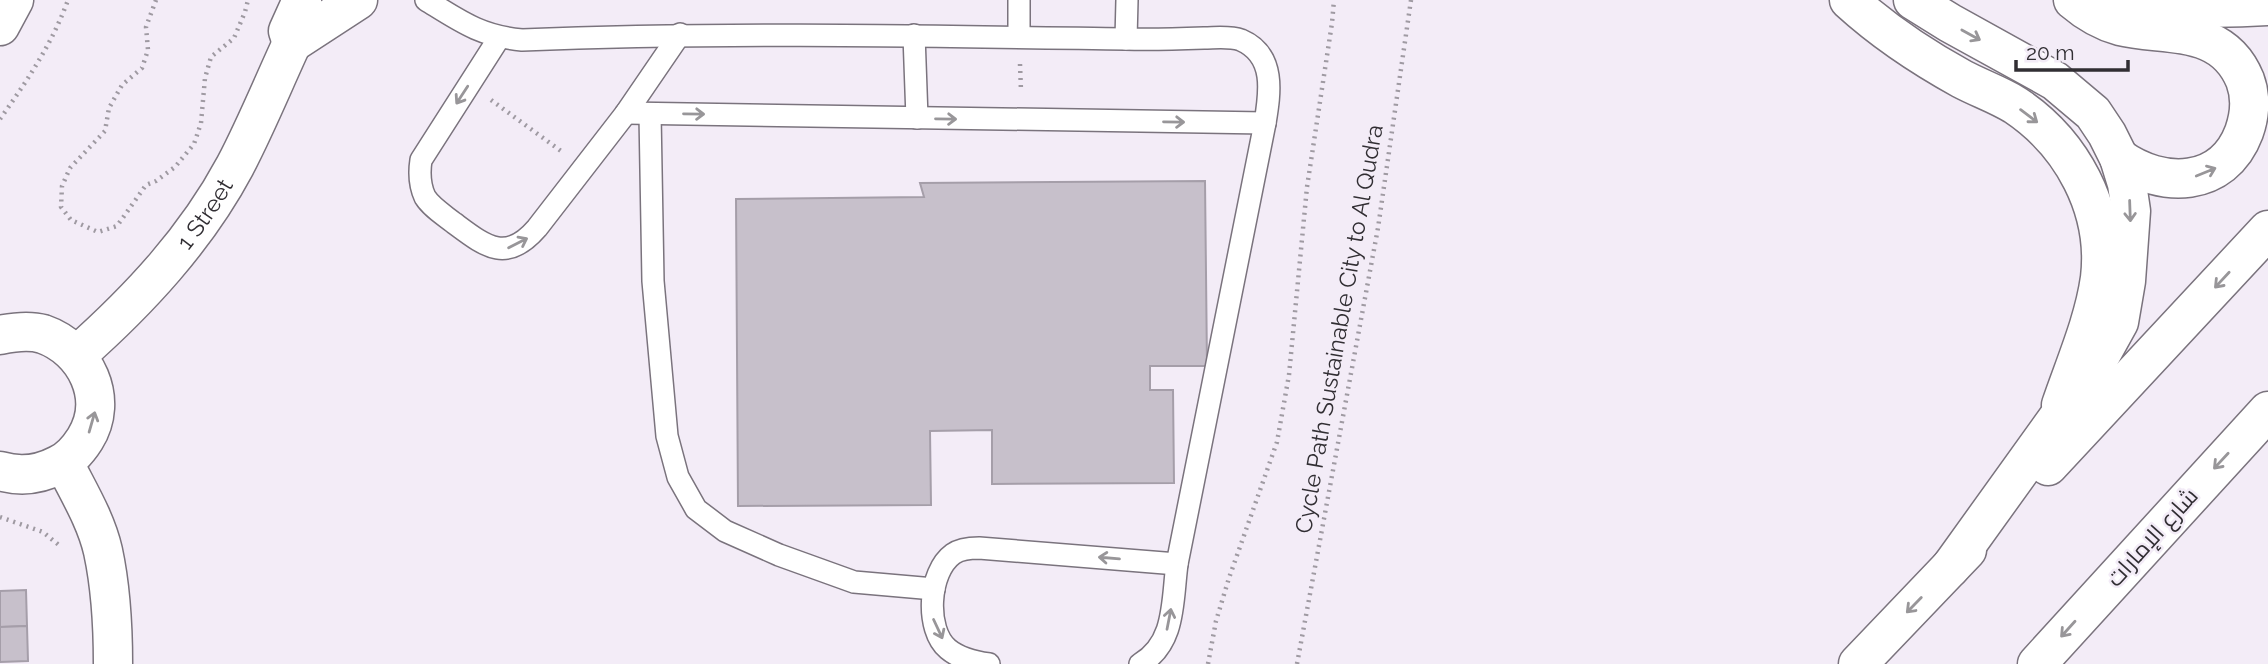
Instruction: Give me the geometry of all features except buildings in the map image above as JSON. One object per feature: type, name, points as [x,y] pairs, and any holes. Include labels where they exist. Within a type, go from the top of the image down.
[{"type":"main road","points":[[0,26],[14,0]]},
{"type":"main road","name":"1 Street","points":[[77,355],[123,314],[165,268],[203,218],[235,166],[292,43],[288,31],[302,0]]},
{"type":"main road","points":[[292,43],[358,0]]},
{"type":"main road","points":[[1849,0],[1892,35],[1942,68],[2013,103],[2041,124],[2066,153],[2083,181],[2098,222],[2100,278],[2089,325],[2054,424]]},
{"type":"main road","points":[[1913,0],[2055,81],[2093,113],[2119,159],[2127,184],[2131,211],[2126,281],[2119,322],[2094,369],[1950,568]]},
{"type":"main road","points":[[2073,0],[2097,18],[2117,25],[2183,34],[2212,43],[2225,51],[2237,65],[2245,81],[2249,100],[2248,121],[2241,139],[2222,164],[2209,173],[2166,179],[2141,172],[2119,159]]},
{"type":"main road","points":[[2125,0],[2177,7],[2268,6]]},
{"type":"main road","points":[[1858,664],[2105,407],[2268,230]]},
{"type":"main road","points":[[0,335],[19,331],[40,333],[60,341],[77,355],[88,372],[94,391],[95,412],[89,432],[79,449],[64,463],[47,471],[28,475],[0,471]]},
{"type":"main road","name":"شارع الإمارات","points":[[2037,664],[2268,411]]},
{"type":"main road","points":[[64,463],[88,511],[102,549],[113,623],[113,664]]},
{"type":"lane","points":[[426,0],[477,31],[499,38],[522,40],[680,34],[1219,38],[1240,40],[1257,51],[1268,68],[1270,89],[1265,123],[1177,564],[1170,624],[1162,645],[1140,664]]},
{"type":"lane","points":[[1019,0],[1019,37]]},
{"type":"lane","points":[[1126,39],[1127,0]]},
{"type":"lane","points":[[499,38],[421,160],[419,180],[426,199],[441,213],[475,239],[491,247],[509,249],[525,242],[584,168],[626,113],[680,34]]},
{"type":"lane","points":[[914,36],[917,118]]},
{"type":"lane","points":[[626,113],[1265,123]]},
{"type":"lane","points":[[650,114],[653,281],[667,436],[678,477],[696,509],[725,531],[779,555],[854,582],[933,589]]},
{"type":"lane","points":[[989,664],[971,662],[947,649],[932,621],[933,589],[943,565],[953,553],[969,548],[1177,564]]},
{"type":"path","points":[[0,119],[34,71],[68,0]]},
{"type":"path","points":[[156,0],[146,27],[148,50],[142,68],[122,85],[109,108],[105,131],[70,168],[62,186],[61,207],[71,220],[98,232],[117,226],[146,185],[175,167],[194,144],[201,123],[205,78],[211,57],[234,38],[246,12],[248,0]]},
{"type":"path","points":[[1208,664],[1228,578],[1277,442],[1289,375],[1307,187],[1334,0]]},
{"type":"path","name":"Cycle Path Sustainable City to Al Qudra","points":[[1297,664],[1378,228],[1411,0]]},
{"type":"path","points":[[1019,37],[1023,120]]},
{"type":"path","points":[[469,84],[584,168]]},
{"type":"path","points":[[0,517],[43,532],[61,547]]}]
